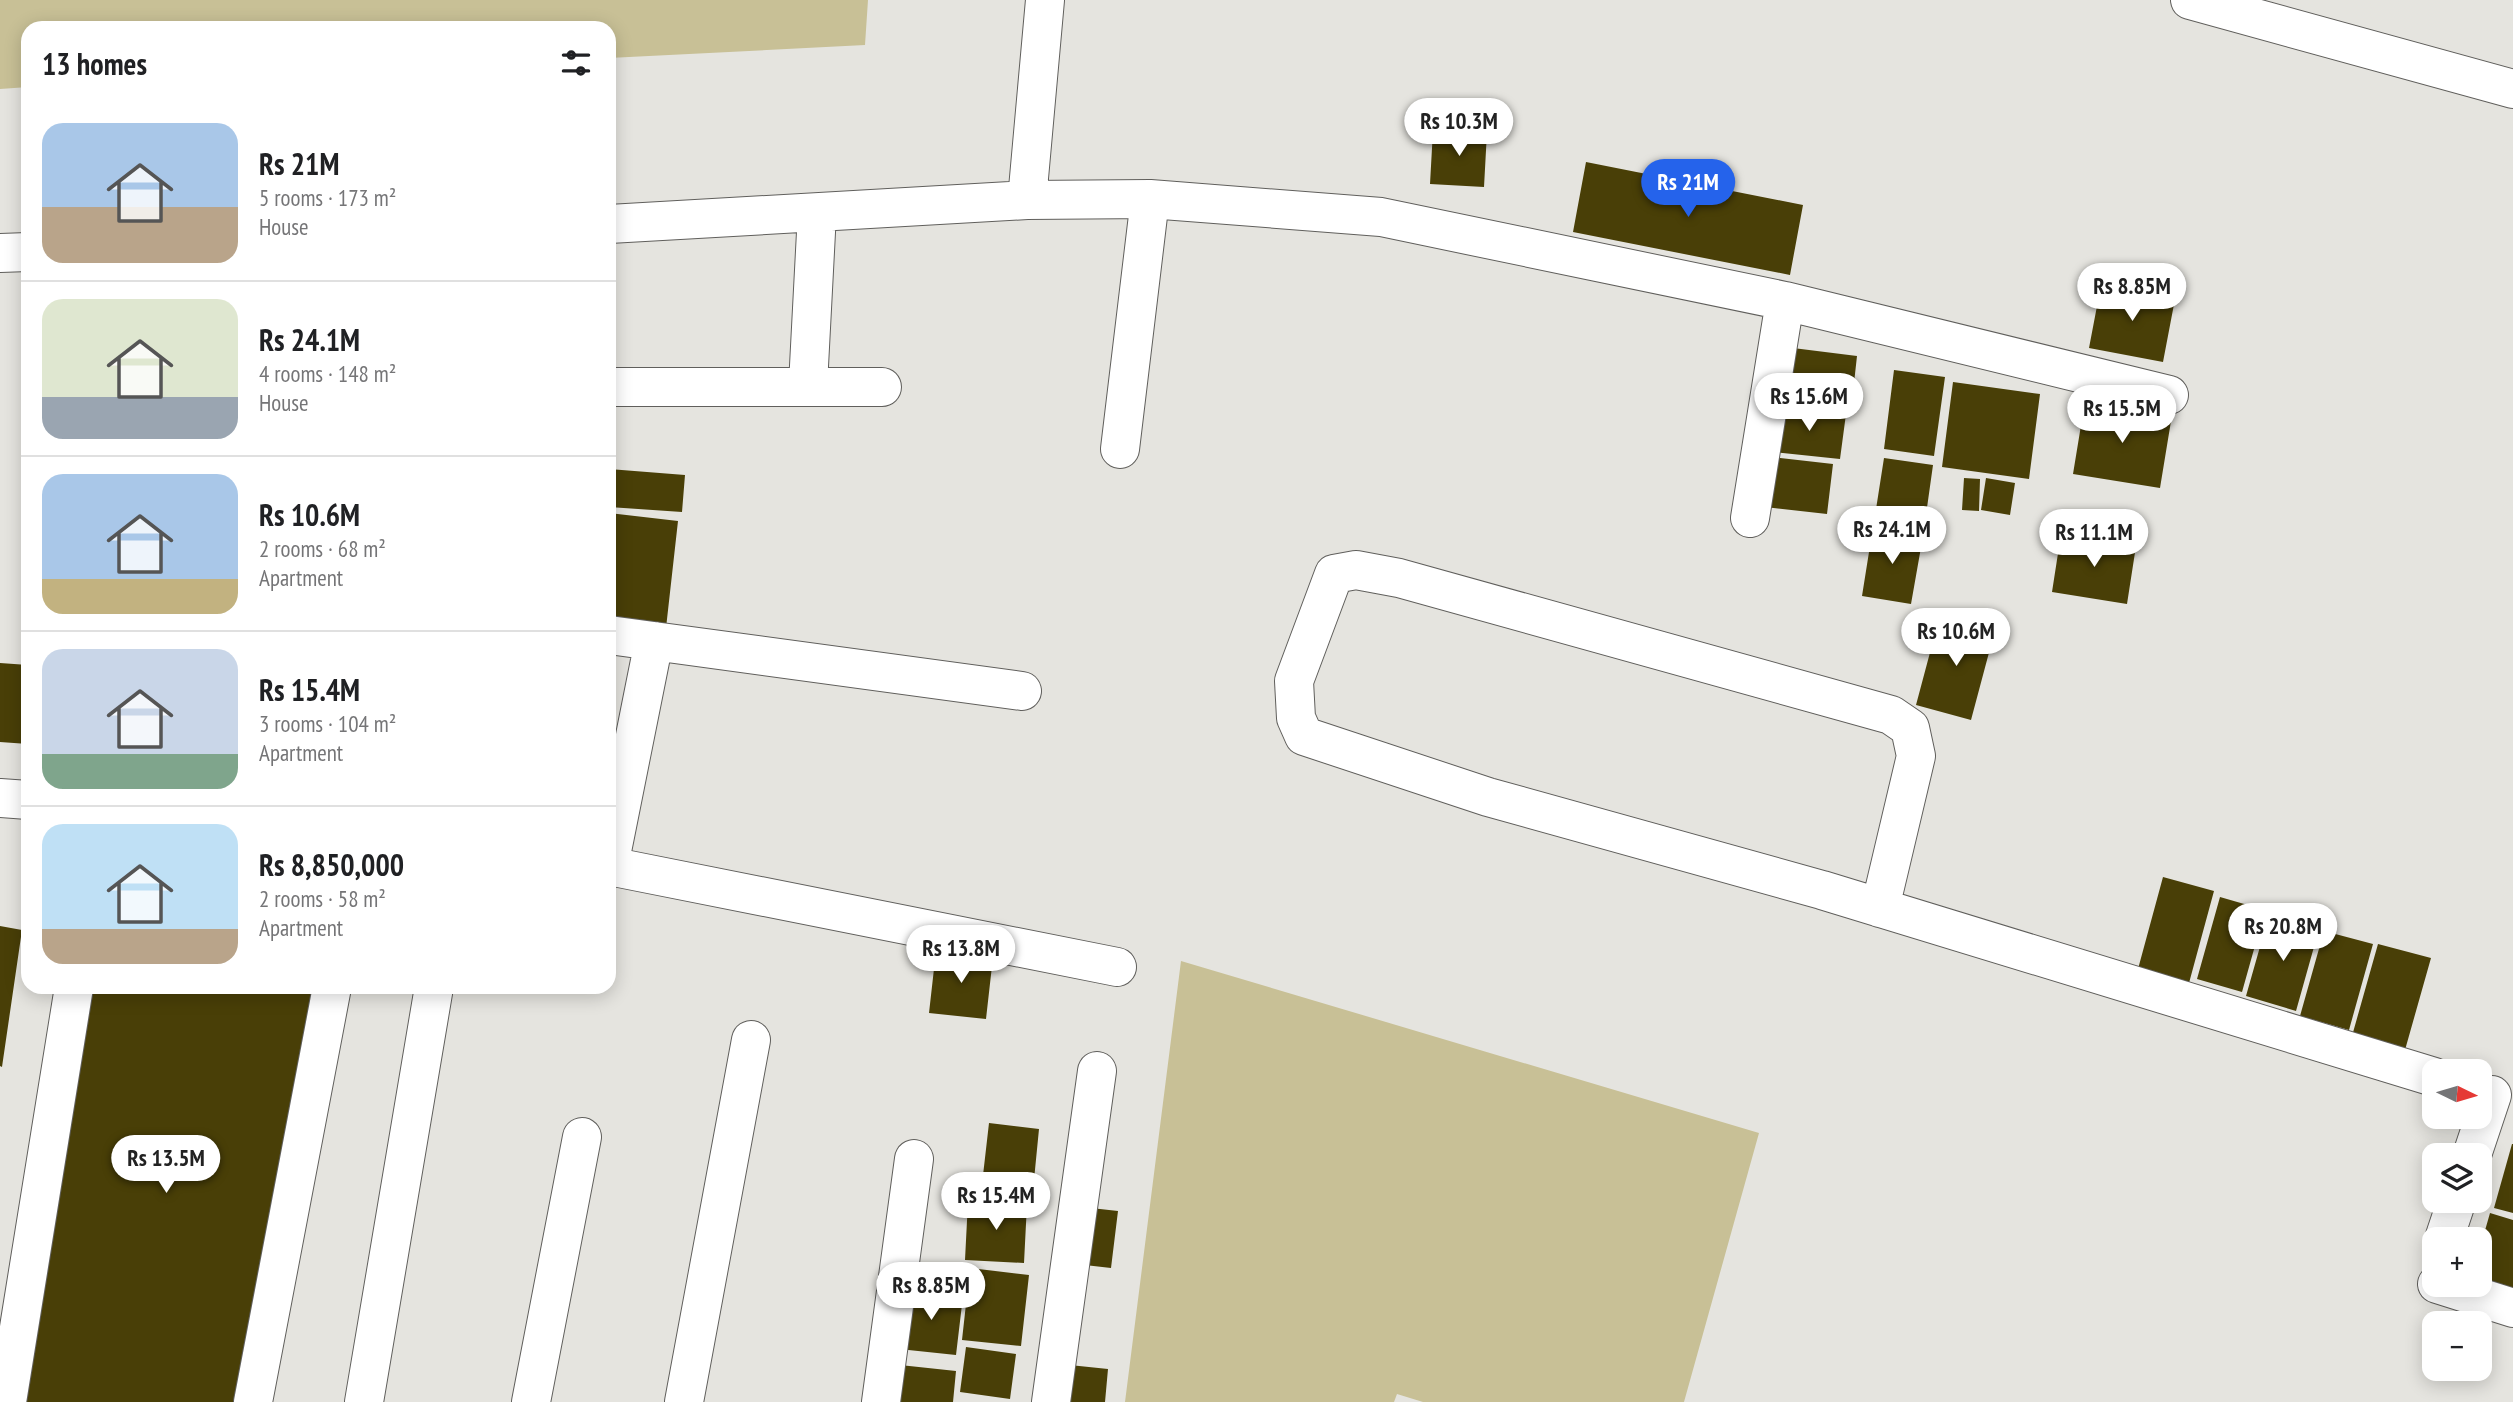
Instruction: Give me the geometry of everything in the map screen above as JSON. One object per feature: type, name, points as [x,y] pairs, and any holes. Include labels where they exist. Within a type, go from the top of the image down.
[{"type":"street","points":[[1027,200],[1045,0]]},
{"type":"street","points":[[2190,0],[2513,89]]},
{"type":"street","points":[[616,224],[1027,200],[1150,200],[1381,217],[1785,301],[2169,395]]},
{"type":"street","points":[[1119,449],[1150,200]]},
{"type":"street","points":[[808,385],[817,213]]},
{"type":"street","points":[[0,253],[21,252]]},
{"type":"street","points":[[1751,518],[1785,301]]},
{"type":"street","points":[[616,387],[882,387]]},
{"type":"street","points":[[1880,908],[1916,756],[1910,728],[1891,715],[1399,579],[1356,570],[1334,574],[1294,681],[1296,718],[1304,736],[1488,797],[1880,908],[2422,1073]]},
{"type":"street","points":[[616,636],[1022,691]]},
{"type":"street","points":[[616,831],[654,641]]},
{"type":"street","points":[[0,798],[21,800]]},
{"type":"street","points":[[616,867],[1116,967]]},
{"type":"street","points":[[7,1402],[73,994]]},
{"type":"street","points":[[253,1402],[330,994]]},
{"type":"street","points":[[364,1402],[433,994]]},
{"type":"street","points":[[684,1402],[751,1040]]},
{"type":"street","points":[[1051,1402],[1097,1071]]},
{"type":"street","points":[[2477,1143],[2495,1096]]},
{"type":"street","points":[[531,1402],[582,1137]]},
{"type":"street","points":[[881,1402],[914,1158]]},
{"type":"street","points":[[2477,1297],[2513,1308]]},
{"type":"shaded area","points":[[0,0],[868,0],[865,45],[616,58],[616,21],[21,21],[21,88],[0,89]]},
{"type":"shaded area","points":[[1181,961],[1759,1133],[1684,1402],[1423,1402],[1397,1394],[1394,1402],[1125,1402]]},
{"type":"building","points":[[1433,130],[1487,132],[1484,187],[1430,184]]},
{"type":"building","points":[[1586,162],[1803,205],[1790,275],[1573,232]]},
{"type":"building","points":[[2101,285],[2175,299],[2163,362],[2089,348]]},
{"type":"building","points":[[1785,347],[1857,356],[1851,410],[1778,402]]},
{"type":"building","points":[[1894,370],[1945,377],[1934,456],[1884,449]]},
{"type":"building","points":[[1953,382],[2040,394],[2029,479],[1942,467]]},
{"type":"building","points":[[2085,401],[2172,415],[2160,488],[2073,474]]},
{"type":"building","points":[[1777,406],[1846,414],[1840,459],[1772,452]]},
{"type":"building","points":[[1771,457],[1833,464],[1827,514],[1765,507]]},
{"type":"building","points":[[1884,458],[1933,465],[1924,529],[1874,522]]},
{"type":"building","points":[[616,470],[685,475],[682,512],[616,507]]},
{"type":"building","points":[[1964,478],[1980,479],[1979,511],[1962,510]]},
{"type":"building","points":[[1986,478],[2015,483],[2010,515],[1981,510]]},
{"type":"building","points":[[616,514],[678,521],[666,628],[616,623]]},
{"type":"building","points":[[1873,527],[1923,536],[1911,604],[1862,596]]},
{"type":"building","points":[[2061,534],[2136,546],[2127,604],[2052,592]]},
{"type":"building","points":[[1940,615],[1995,630],[1971,720],[1916,705]]},
{"type":"building","points":[[0,663],[21,664],[21,744],[0,742]]},
{"type":"building","points":[[2163,877],[2214,891],[2189,983],[2138,969]]},
{"type":"building","points":[[2220,897],[2265,910],[2242,992],[2197,979]]},
{"type":"building","points":[[2269,915],[2319,929],[2296,1011],[2246,996]]},
{"type":"building","points":[[0,926],[21,930],[21,937],[2,1067]]},
{"type":"building","points":[[2324,931],[2373,944],[2349,1030],[2300,1016]]},
{"type":"building","points":[[2378,944],[2431,958],[2405,1050],[2352,1036]]},
{"type":"building","points":[[936,951],[993,957],[986,1019],[929,1013]]},
{"type":"building","points":[[89,994],[314,994],[242,1402],[17,1402]]},
{"type":"building","points":[[989,1123],[1039,1129],[1033,1190],[982,1184]]},
{"type":"building","points":[[2513,1144],[2513,1213],[2494,1208]]},
{"type":"building","points":[[968,1201],[1027,1204],[1024,1263],[965,1260]]},
{"type":"building","points":[[1082,1207],[1118,1211],[1111,1268],[1076,1264]]},
{"type":"building","points":[[2490,1213],[2513,1220],[2513,1292],[2492,1286],[2492,1227],[2486,1227]]},
{"type":"building","points":[[970,1268],[1029,1275],[1021,1346],[962,1340]]},
{"type":"building","points":[[906,1289],[963,1296],[956,1355],[899,1349]]},
{"type":"building","points":[[966,1347],[1016,1354],[1010,1399],[960,1392]]},
{"type":"building","points":[[1060,1364],[1108,1369],[1105,1402],[1056,1402]]},
{"type":"building","points":[[900,1365],[956,1371],[953,1402],[896,1402]]}]
